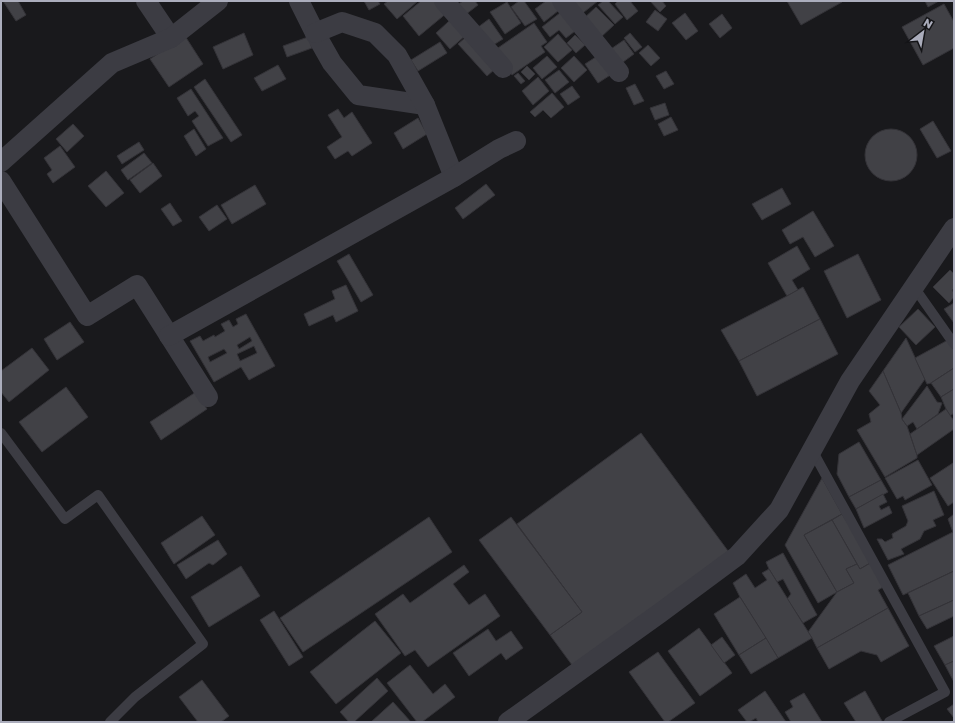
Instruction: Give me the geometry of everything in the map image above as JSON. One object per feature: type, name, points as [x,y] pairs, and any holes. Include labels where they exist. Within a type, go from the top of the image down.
[{"type":"street","points":[[146,1],[171,38]]},
{"type":"street","points":[[1,162],[112,63],[171,38],[218,1]]},
{"type":"street","points":[[299,1],[332,63],[358,95],[425,104]]},
{"type":"street","points":[[444,1],[503,68]]},
{"type":"street","points":[[562,1],[619,72]]},
{"type":"street","points":[[315,33],[342,22],[375,33],[397,55],[425,104],[454,176]]},
{"type":"street","points":[[169,336],[454,176],[498,149],[516,141]]},
{"type":"street","points":[[1,181],[87,316],[137,284],[208,397]]},
{"type":"street","points":[[508,722],[737,556],[779,510],[850,381],[954,228]]},
{"type":"lane","points":[[914,287],[954,344]]},
{"type":"lane","points":[[1,433],[65,519],[98,495],[203,644],[135,697],[110,722]]},
{"type":"lane","points":[[812,450],[946,692],[890,722]]},
{"type":"building","points":[[3,1],[18,1],[26,15],[16,21]]},
{"type":"building","points":[[364,1],[378,1],[380,4],[369,10]]},
{"type":"building","points":[[388,1],[418,1],[397,19],[384,4]]},
{"type":"building","points":[[421,1],[448,1],[454,7],[419,36],[403,16]]},
{"type":"building","points":[[463,1],[475,1],[478,5],[465,15],[457,5]]},
{"type":"building","points":[[519,1],[524,1],[537,19],[525,26],[511,7]]},
{"type":"building","points":[[546,1],[558,1],[563,7],[544,22],[535,9]]},
{"type":"building","points":[[567,1],[598,1],[579,16]]},
{"type":"building","points":[[603,1],[608,1],[623,17],[615,24],[598,5]]},
{"type":"building","points":[[618,1],[630,1],[638,11],[627,20],[615,4]]},
{"type":"building","points":[[650,1],[662,1],[666,6],[660,12]]},
{"type":"building","points":[[787,1],[841,1],[842,2],[801,25]]},
{"type":"building","points":[[925,1],[939,1],[928,7]]},
{"type":"building","points":[[507,2],[521,23],[505,34],[490,12]]},
{"type":"building","points":[[944,4],[954,22],[954,48],[923,65],[902,27]]},
{"type":"building","points":[[596,7],[614,25],[600,38],[582,20]]},
{"type":"building","points":[[565,9],[579,28],[566,38],[559,30],[550,37],[542,27]]},
{"type":"building","points":[[655,10],[667,19],[658,31],[646,22]]},
{"type":"building","points":[[459,12],[474,28],[450,49],[436,33]]},
{"type":"building","points":[[685,13],[698,31],[686,40],[672,23]]},
{"type":"building","points":[[722,14],[732,28],[720,38],[709,24]]},
{"type":"building","points":[[489,19],[503,39],[490,47],[477,28]]},
{"type":"building","points":[[534,23],[547,42],[541,46],[545,52],[512,75],[495,50]]},
{"type":"building","points":[[474,30],[502,63],[487,76],[458,44]]},
{"type":"building","points":[[244,33],[253,55],[223,69],[213,47]]},
{"type":"building","points":[[630,33],[642,47],[635,52],[624,38]]},
{"type":"building","points":[[558,34],[572,50],[558,62],[544,47]]},
{"type":"building","points":[[575,35],[585,45],[576,53],[567,43]]},
{"type":"building","points":[[185,36],[203,64],[169,87],[150,59]]},
{"type":"building","points":[[308,37],[312,48],[287,57],[283,46]]},
{"type":"building","points":[[624,40],[634,54],[619,65],[608,51]]},
{"type":"building","points":[[440,42],[447,53],[418,71],[411,60]]},
{"type":"building","points":[[648,45],[660,58],[651,66],[639,53]]},
{"type":"building","points":[[602,53],[615,72],[598,83],[585,64]]},
{"type":"building","points":[[547,56],[557,67],[542,79],[533,68]]},
{"type":"building","points":[[574,56],[587,70],[574,82],[561,68]]},
{"type":"building","points":[[278,65],[286,79],[262,91],[254,78]]},
{"type":"building","points":[[527,66],[535,74],[529,80],[521,72]]},
{"type":"building","points":[[559,70],[569,82],[555,93],[545,80]]},
{"type":"building","points":[[666,71],[674,84],[664,89],[656,76]]},
{"type":"building","points":[[518,73],[525,81],[521,84],[514,76]]},
{"type":"building","points":[[538,77],[549,91],[533,105],[522,91]]},
{"type":"building","points":[[205,79],[242,135],[231,142],[194,87]]},
{"type":"building","points":[[635,84],[644,101],[634,105],[626,88]]},
{"type":"building","points":[[572,86],[580,97],[568,105],[560,94]]},
{"type":"building","points":[[191,89],[223,138],[208,146],[192,121],[199,116],[195,111],[188,116],[177,98]]},
{"type":"building","points":[[552,93],[564,107],[551,118],[543,110],[535,117],[530,112]]},
{"type":"building","points":[[665,103],[669,115],[655,120],[650,108]]},
{"type":"building","points":[[338,109],[344,118],[352,112],[372,143],[352,156],[348,151],[335,159],[327,147],[342,137],[328,115]]},
{"type":"building","points":[[671,117],[678,130],[664,136],[658,124]]},
{"type":"building","points":[[418,118],[427,134],[403,149],[394,133]]},
{"type":"building","points":[[933,121],[951,151],[937,158],[920,129]]},
{"type":"building","points":[[73,124],[84,136],[67,152],[56,139]]},
{"type":"building","points":[[194,129],[206,149],[196,156],[184,136]]},
{"type":"building","points":[[886,129],[896,129],[910,136],[917,150],[917,160],[910,174],[896,181],[886,181],[876,177],[869,170],[865,160],[865,150],[869,140],[876,133]]},
{"type":"building","points":[[139,142],[144,150],[122,164],[117,156]]},
{"type":"building","points":[[60,146],[75,167],[53,183],[47,174],[52,170],[44,158]]},
{"type":"building","points":[[144,153],[152,163],[128,180],[121,170]]},
{"type":"building","points":[[153,163],[162,176],[140,193],[130,180]]},
{"type":"building","points":[[106,171],[124,193],[106,207],[88,186]]},
{"type":"building","points":[[486,184],[495,195],[463,219],[455,208]]},
{"type":"building","points":[[255,185],[266,204],[232,224],[221,205]]},
{"type":"building","points":[[782,188],[791,204],[762,220],[752,204]]},
{"type":"building","points":[[170,203],[182,221],[173,226],[161,209]]},
{"type":"building","points":[[217,205],[227,219],[209,231],[199,217]]},
{"type":"building","points":[[813,211],[834,246],[815,257],[803,237],[790,244],[782,230]]},
{"type":"building","points":[[797,246],[810,269],[792,280],[798,290],[787,296],[768,263]]},
{"type":"building","points":[[349,254],[373,295],[361,302],[337,261]]},
{"type":"building","points":[[858,254],[881,300],[847,318],[824,271]]},
{"type":"building","points":[[950,270],[954,274],[954,288],[952,290],[954,297],[949,303],[933,287]]},
{"type":"building","points":[[346,285],[358,311],[336,322],[333,315],[309,326],[304,314],[335,299],[332,291]]},
{"type":"building","points":[[803,287],[820,319],[739,361],[721,330]]},
{"type":"building","points":[[954,303],[954,323],[944,309]]},
{"type":"building","points":[[918,309],[935,327],[916,345],[899,327]]},
{"type":"building","points":[[246,314],[275,366],[249,380],[241,367],[214,382],[190,341],[200,336],[203,341],[214,335],[215,337],[225,331],[221,324],[229,320],[233,327],[238,324],[236,319]],"holes":[[[250,337],[252,341],[239,349],[237,345]],[[254,346],[257,353],[240,361],[237,354]],[[224,349],[227,353],[210,362],[208,357]]]},
{"type":"building","points":[[820,319],[838,354],[757,396],[739,361]]},
{"type":"building","points":[[70,322],[84,342],[57,360],[44,339]]},
{"type":"building","points":[[906,338],[925,379],[901,413],[883,371]]},
{"type":"building","points":[[948,340],[954,350],[954,368],[927,384],[915,358]]},
{"type":"building","points":[[32,348],[49,370],[9,402],[1,392],[1,371]]},
{"type":"building","points":[[954,368],[954,389],[941,397],[931,383]]},
{"type":"building","points":[[883,371],[901,413],[902,419],[907,426],[917,455],[917,458],[885,477],[857,430],[871,422],[869,414],[880,405],[869,391]]},
{"type":"building","points":[[927,386],[937,402],[942,403],[938,414],[917,429],[913,422],[907,426],[902,419]]},
{"type":"building","points":[[66,387],[88,417],[42,452],[19,422]]},
{"type":"building","points":[[954,389],[954,413],[950,416],[941,397]]},
{"type":"building","points":[[196,392],[207,409],[161,440],[150,422]]},
{"type":"building","points":[[946,409],[954,421],[954,429],[917,455],[910,434]]},
{"type":"building","points":[[641,433],[731,555],[575,669],[550,635],[582,612],[517,524]]},
{"type":"building","points":[[859,442],[881,480],[849,497],[837,474],[839,454]]},
{"type":"building","points":[[918,460],[932,485],[905,500],[903,496],[897,499],[885,478]]},
{"type":"building","points":[[953,463],[954,502],[948,506],[930,478]]},
{"type":"building","points":[[822,478],[842,514],[804,535],[837,592],[818,603],[785,545]]},
{"type":"building","points":[[881,480],[888,492],[856,509],[849,497]]},
{"type":"building","points":[[934,491],[944,515],[933,520],[936,526],[924,531],[920,539],[901,549],[904,554],[888,560],[877,539],[882,539],[885,542],[893,538],[892,534],[906,526],[908,521],[902,506]]},
{"type":"building","points":[[883,494],[887,502],[879,506],[881,510],[889,506],[892,513],[864,528],[856,509]]},
{"type":"building","points":[[842,514],[872,562],[860,569],[832,520]]},
{"type":"building","points":[[954,514],[954,535],[948,519]]},
{"type":"building","points":[[202,516],[215,535],[174,564],[161,543]]},
{"type":"building","points":[[429,517],[452,552],[303,652],[280,618]]},
{"type":"building","points":[[511,517],[582,612],[550,635],[479,540]]},
{"type":"building","points":[[832,520],[857,564],[846,569],[854,583],[837,592],[804,535]]},
{"type":"building","points":[[953,532],[954,571],[903,595],[888,565]]},
{"type":"building","points":[[218,540],[227,554],[213,565],[209,563],[186,579],[177,565]]},
{"type":"building","points":[[783,553],[817,615],[803,623],[787,599],[791,594],[783,579],[777,582],[766,562]]},
{"type":"building","points":[[872,562],[885,586],[878,590],[888,608],[817,648],[808,632],[837,592],[854,583],[846,569],[857,564],[860,569]]},
{"type":"building","points":[[464,565],[469,572],[453,584],[469,605],[485,594],[500,616],[428,667],[415,650],[405,656],[375,614],[403,594],[410,603]]},
{"type":"building","points":[[241,566],[260,596],[209,627],[191,597]]},
{"type":"building","points":[[769,569],[812,638],[778,658],[740,597],[733,583],[746,574],[755,588],[767,580],[762,573]]},
{"type":"building","points":[[954,571],[954,600],[919,616],[908,593]]},
{"type":"building","points":[[740,597],[766,638],[739,655],[714,614]]},
{"type":"building","points":[[954,600],[954,616],[927,629],[919,616]]},
{"type":"building","points":[[888,608],[909,646],[881,662],[877,655],[861,651],[829,669],[817,648]]},
{"type":"building","points":[[274,611],[303,657],[289,666],[260,620]]},
{"type":"building","points":[[375,621],[401,653],[336,704],[310,672]]},
{"type":"building","points":[[699,628],[732,673],[700,696],[668,651]]},
{"type":"building","points":[[488,629],[496,641],[511,631],[523,648],[506,660],[501,653],[469,676],[453,653]]},
{"type":"building","points":[[954,636],[954,661],[945,665],[934,646]]},
{"type":"building","points":[[722,637],[735,655],[724,663],[711,645]]},
{"type":"building","points":[[766,638],[778,658],[751,674],[739,655]]},
{"type":"building","points":[[658,652],[695,703],[668,722],[665,722],[629,672]]},
{"type":"building","points":[[954,661],[954,682],[945,665]]},
{"type":"building","points":[[410,665],[433,694],[445,684],[455,697],[422,722],[417,722],[387,683]]},
{"type":"building","points":[[377,678],[388,691],[354,722],[349,722],[340,712]]},
{"type":"building","points":[[202,680],[229,716],[221,722],[198,722],[179,697]]},
{"type":"building","points":[[765,691],[786,722],[758,722],[756,718],[747,722],[738,710]]},
{"type":"building","points":[[865,691],[882,721],[856,722],[844,703]]},
{"type":"building","points":[[804,693],[822,722],[791,722],[785,712],[793,707],[790,701]]},
{"type":"building","points":[[393,702],[411,722],[371,722]]},
{"type":"building","points":[[954,704],[954,718],[947,709]]}]
